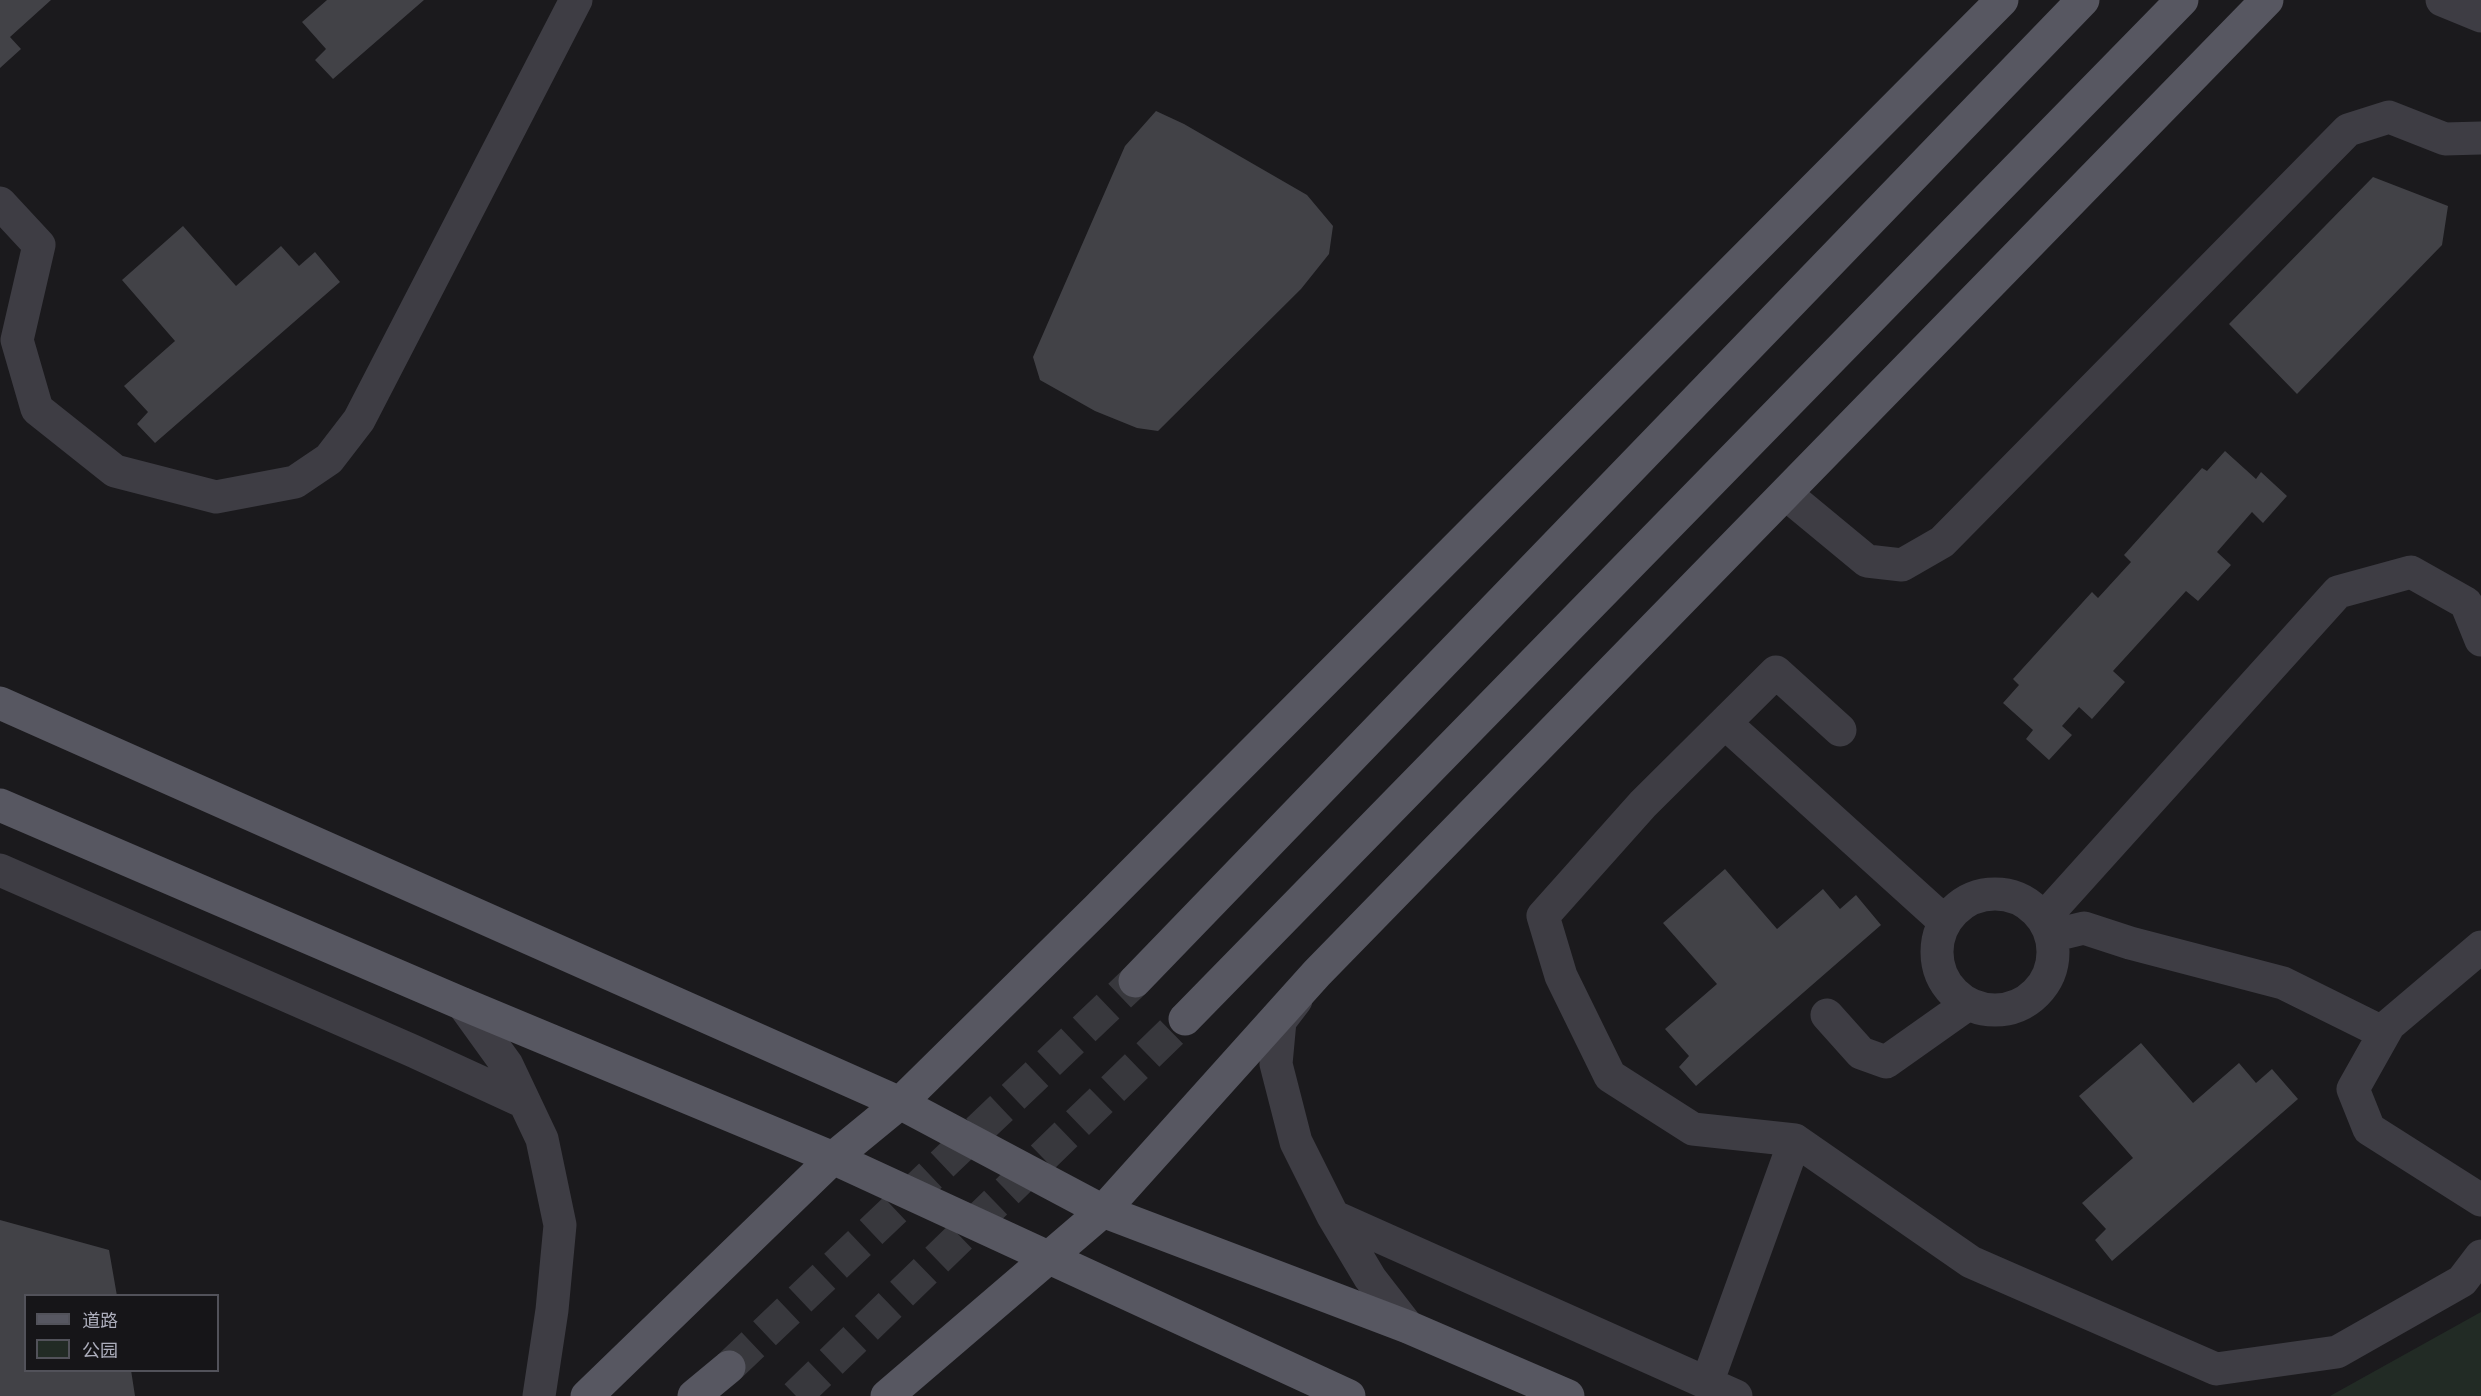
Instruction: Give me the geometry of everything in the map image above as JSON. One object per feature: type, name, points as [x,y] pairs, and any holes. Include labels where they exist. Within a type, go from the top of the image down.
[{"type":"main road","points":[[587,1396],[833,1158],[900,1103],[1114,892],[2002,0]]},
{"type":"main road","points":[[1135,981],[2083,0]]},
{"type":"main road","points":[[1185,1019],[2182,0]]},
{"type":"main road","points":[[887,1396],[1103,1211],[1317,973],[2267,0]]},
{"type":"main road","points":[[0,703],[900,1103],[1103,1211],[1408,1327],[1568,1396]]},
{"type":"main road","points":[[0,805],[463,1004],[833,1158],[1349,1396]]},
{"type":"main road","points":[[694,1396],[729,1367]]},
{"type":"street","points":[[0,203],[39,245],[17,340],[37,409],[115,471],[216,497],[295,482],[329,459],[359,420],[576,0]]},
{"type":"street","points":[[2442,0],[2481,16]]},
{"type":"street","points":[[1786,494],[1867,561],[1902,565],[1942,542],[2348,130],[2389,117],[2445,139],[2481,138]]},
{"type":"street","points":[[2047,927],[2338,592],[2411,572],[2466,603],[2481,640]]},
{"type":"street","points":[[1840,730],[1776,672],[1643,804],[1543,916],[1561,976],[1610,1076],[1693,1129],[1795,1140],[1971,1263],[2216,1369],[2337,1352],[2462,1281],[2481,1256]]},
{"type":"street","points":[[1725,723],[1945,922]]},
{"type":"street","points":[[0,870],[402,1046],[524,1102]]},
{"type":"street","points":[[1992,894],[2011,896],[2029,905],[2047,927],[2054,955],[2049,975],[2038,992],[2023,1004],[2005,1010],[1986,1010],[1968,1004],[1952,993],[1942,977],[1936,959],[1938,940],[1945,922],[1957,908],[1973,898],[1992,894]]},
{"type":"street","points":[[2047,927],[2084,928],[2130,943],[2283,983],[2384,1033]]},
{"type":"street","points":[[2481,947],[2389,1025],[2353,1089],[2369,1129],[2481,1200]]},
{"type":"street","points":[[1317,973],[1280,1021],[1275,1064],[1296,1142],[1333,1216],[1370,1278],[1408,1327]]},
{"type":"street","points":[[463,1004],[507,1065],[542,1139],[560,1225],[552,1310],[539,1396]]},
{"type":"street","points":[[1827,1015],[1860,1053],[1886,1062],[1968,1004]]},
{"type":"street","points":[[1333,1216],[1721,1390],[1795,1140]]},
{"type":"green space","points":[[2481,1312],[2481,1396],[2330,1396]]},
{"type":"building","points":[[0,0],[51,0],[10,37],[21,49],[0,68]]},
{"type":"building","points":[[327,0],[424,0],[333,79],[315,60],[326,49],[302,22]]},
{"type":"building","points":[[1156,111],[1184,124],[1307,195],[1333,226],[1329,254],[1301,289],[1158,431],[1137,428],[1095,411],[1040,380],[1033,357],[1125,146]]},
{"type":"building","points":[[2373,177],[2448,206],[2442,245],[2297,394],[2229,324]]},
{"type":"building","points":[[183,226],[236,286],[281,246],[299,266],[315,252],[340,282],[155,443],[137,424],[148,412],[124,386],[175,341],[122,280]]},
{"type":"building","points":[[2225,451],[2256,479],[2261,472],[2287,496],[2263,523],[2252,512],[2217,552],[2231,565],[2198,601],[2186,591],[2113,671],[2125,682],[2092,719],[2079,707],[2062,726],[2072,735],[2049,760],[2026,739],[2033,730],[2003,703],[2019,685],[2013,679],[2092,592],[2098,598],[2131,562],[2124,555],[2202,468],[2207,471]]},
{"type":"building","points":[[1725,869],[1777,929],[1823,889],[1840,909],[1856,895],[1881,925],[1696,1086],[1679,1067],[1689,1056],[1665,1029],[1717,984],[1663,923]]},
{"type":"building","points":[[2141,1043],[2193,1103],[2239,1063],[2256,1083],[2272,1069],[2298,1099],[2112,1261],[2095,1240],[2106,1229],[2082,1203],[2133,1158],[2079,1096]]},
{"type":"building","points":[[0,1220],[109,1250],[117,1294],[24,1294],[24,1372],[131,1372],[135,1396],[0,1396]]},
{"type":"tunnel","points":[[729,1367],[1135,981]]},
{"type":"tunnel","points":[[796,1396],[1185,1019]]}]
